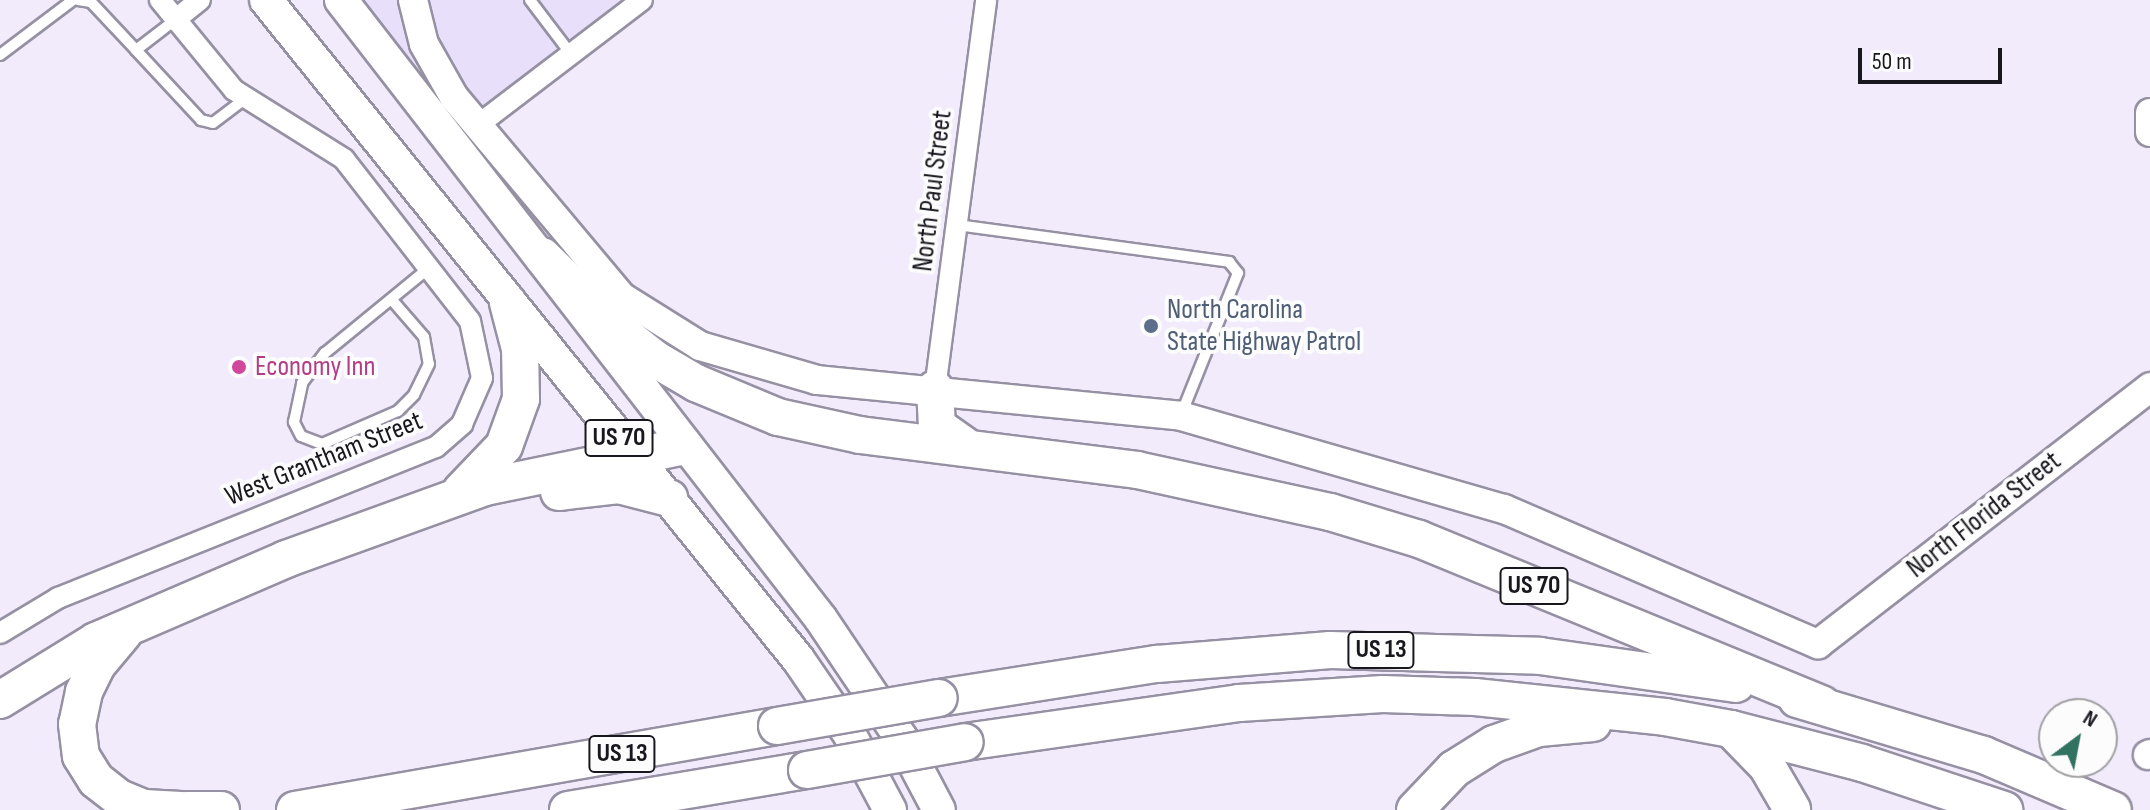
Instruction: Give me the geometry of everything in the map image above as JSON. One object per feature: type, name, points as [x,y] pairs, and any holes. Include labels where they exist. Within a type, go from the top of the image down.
[{"type":"highway","points":[[542,256],[643,350],[738,402],[819,427],[964,445]]},
{"type":"highway","points":[[427,512],[488,468],[515,421],[523,375],[508,303]]},
{"type":"highway","points":[[935,389],[937,426],[964,445]]},
{"type":"highway","name":"US 70","points":[[964,445],[1239,489],[1419,539],[1821,704]]},
{"type":"highway","points":[[0,700],[96,641],[127,630],[233,579],[427,512],[485,487],[633,454],[684,446]]},
{"type":"highway","points":[[427,512],[471,510],[602,486],[640,488],[669,498]]},
{"type":"highway","points":[[127,630],[97,665],[84,692],[77,724],[81,756],[96,780],[119,798],[144,808],[181,810]]},
{"type":"highway","name":"US 13","points":[[295,810],[939,698],[1157,664],[1330,650],[1412,650],[1630,666],[1821,704],[1984,755],[2113,810]]},
{"type":"highway","name":"US 13","points":[[568,810],[1149,712],[1383,694],[1543,702],[1665,717],[1731,729],[1834,755],[2004,810]]},
{"type":"highway","points":[[1415,810],[1454,769],[1517,735],[1562,724],[1617,725],[1665,717]]},
{"type":"highway","points":[[1731,729],[1767,766],[1792,810]]},
{"type":"highway","points":[[1792,810],[1796,778],[1834,755]]},
{"type":"highway","points":[[187,810],[221,810]]},
{"type":"main road","name":"US 70","points":[[266,0],[508,303],[669,498],[826,699],[890,810]]},
{"type":"main road","points":[[341,0],[542,256],[684,446],[839,644],[901,738],[939,810]]},
{"type":"street","name":"West Grantham Street","points":[[0,633],[58,598],[436,447],[462,424],[482,378],[470,321],[344,159],[246,98],[160,0]]},
{"type":"street","points":[[175,20],[200,0]]},
{"type":"street","points":[[413,0],[424,44],[478,125],[622,297],[700,346],[817,380],[935,389],[1181,416]]},
{"type":"street","points":[[478,125],[642,0]]},
{"type":"street","name":"North Paul Street","points":[[935,389],[986,0]]},
{"type":"street","points":[[2150,113],[2150,132]]},
{"type":"street","name":"North Florida Street","points":[[1181,416],[1504,509],[1818,644],[2150,387]]},
{"type":"lane","points":[[0,55],[75,0],[91,2],[201,120],[213,123],[246,98]]},
{"type":"lane","points":[[535,2],[571,54]]},
{"type":"lane","points":[[136,50],[175,20]]},
{"type":"lane","points":[[957,225],[1229,262],[1238,273],[1181,416]]},
{"type":"lane","points":[[392,300],[424,337],[429,364],[414,395],[398,411],[322,444],[301,436],[294,422],[302,383],[325,353],[429,268]]},
{"type":"shaded area","points":[[341,0],[642,0],[454,143]]},
{"type":"place","name":"North Carolina State Highway Patrol","points":[[1151,326]]},
{"type":"place","name":"Economy Inn","points":[[239,367]]}]
